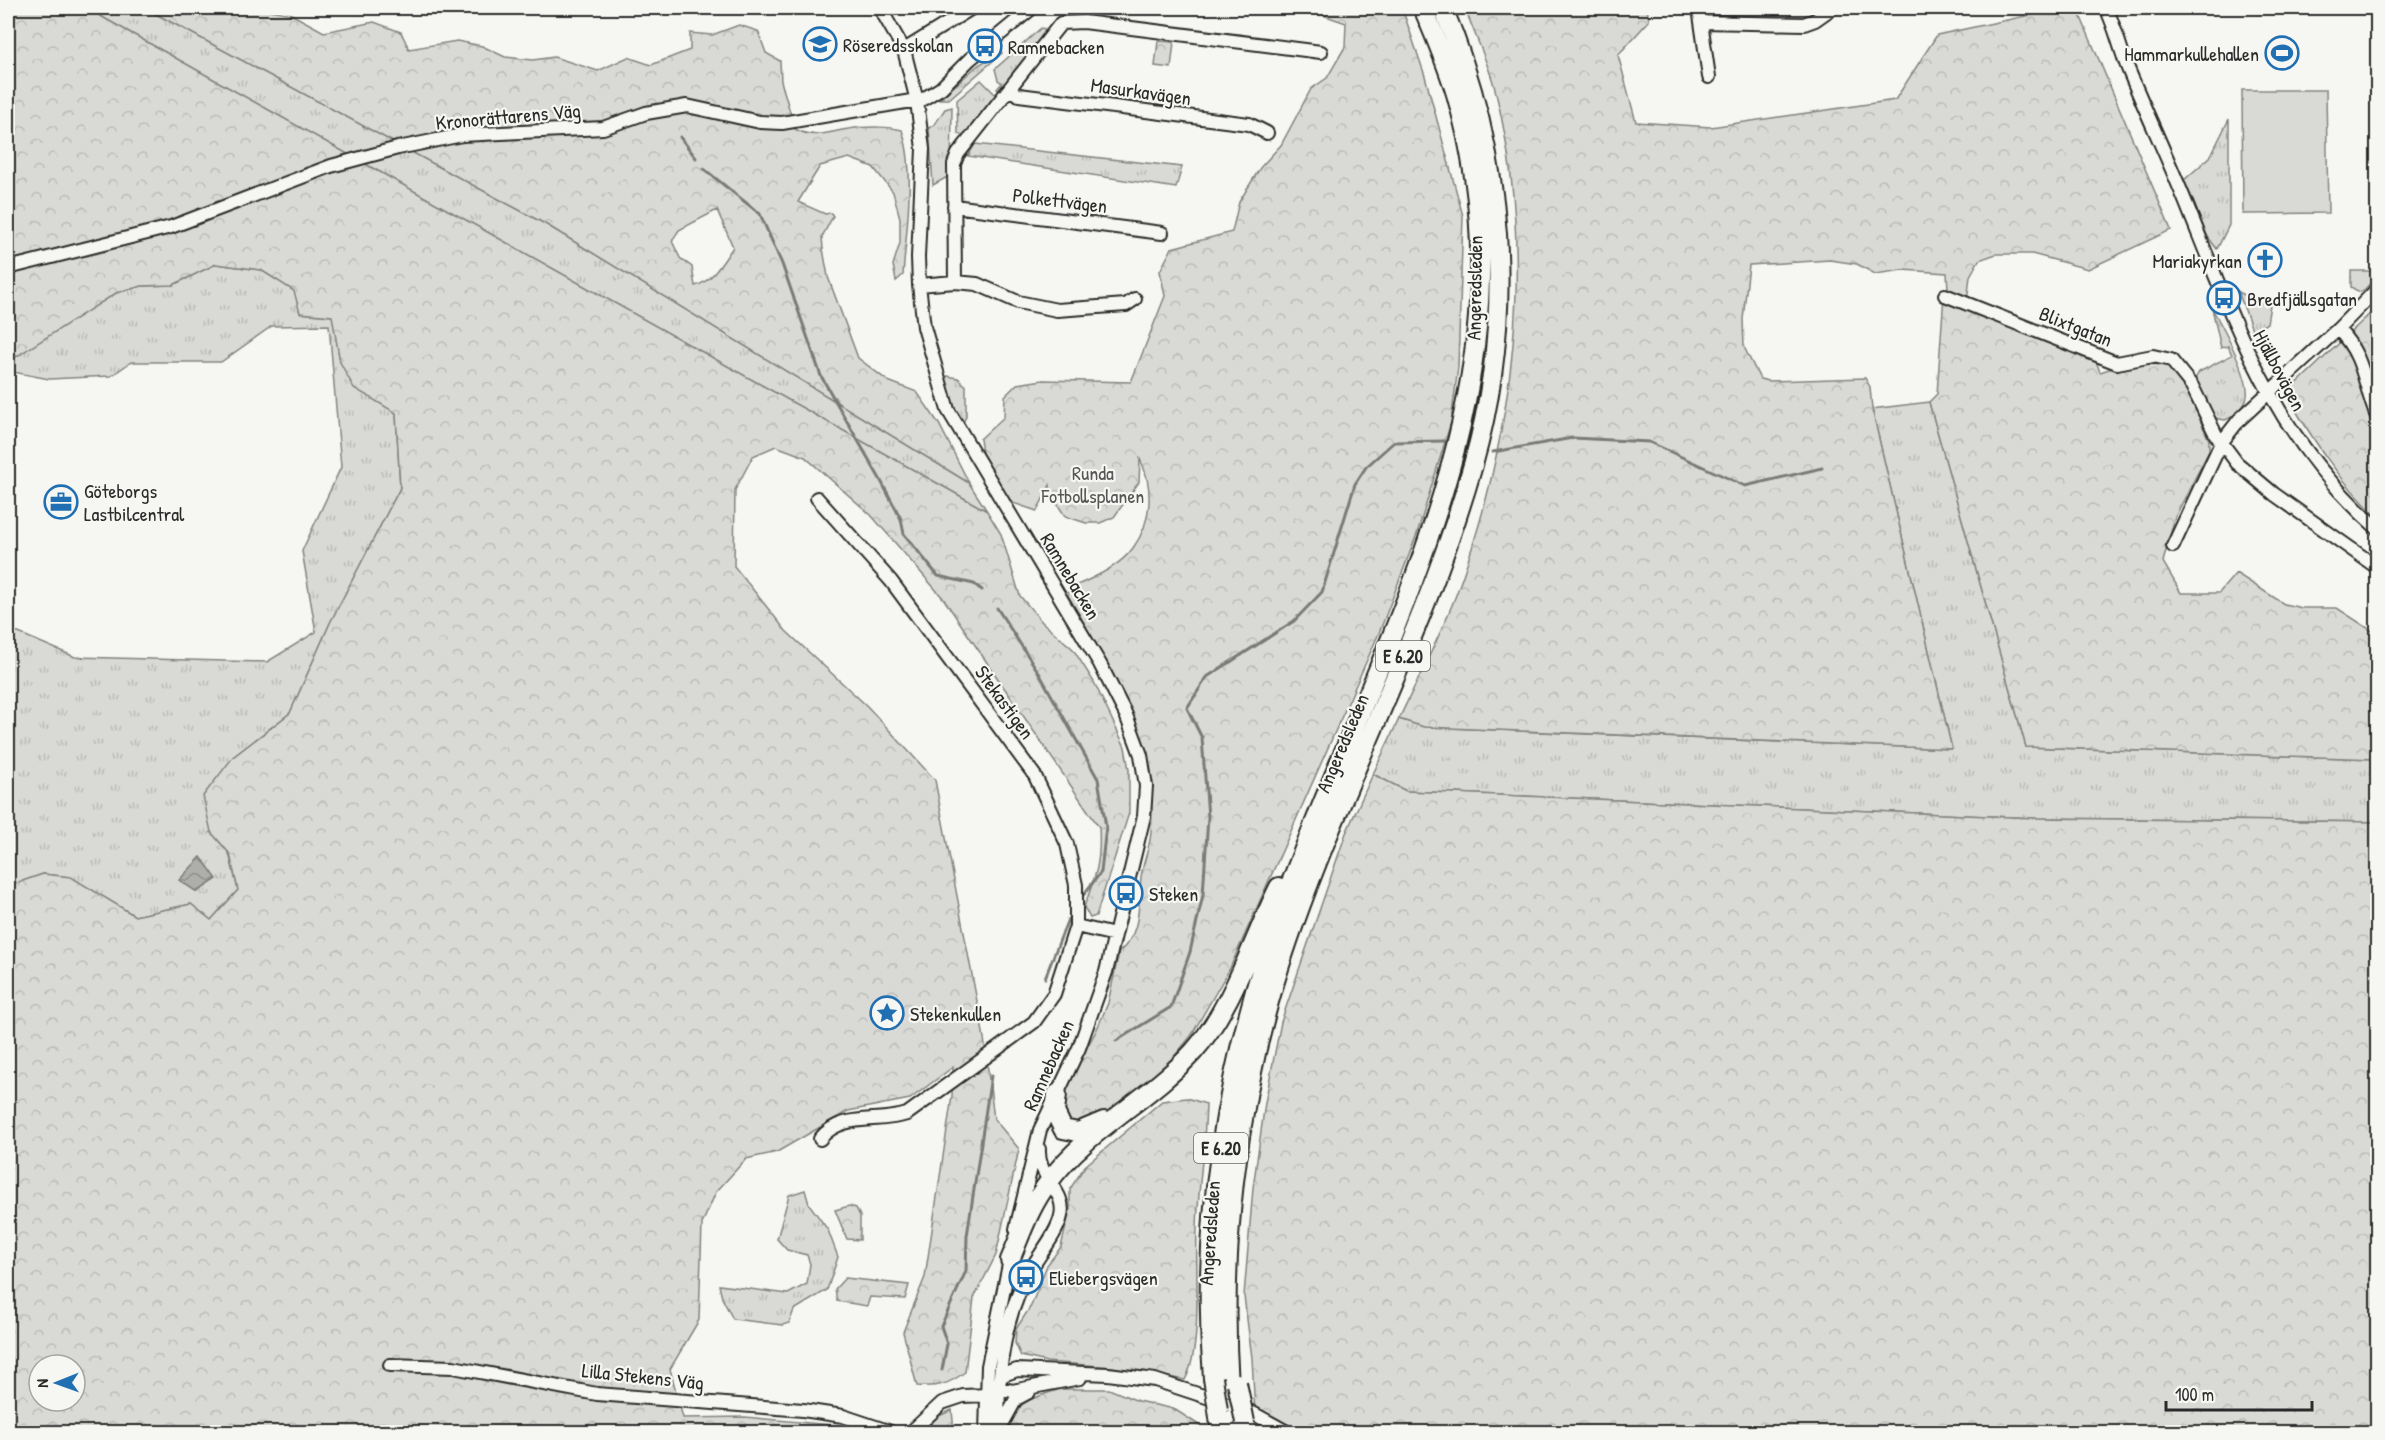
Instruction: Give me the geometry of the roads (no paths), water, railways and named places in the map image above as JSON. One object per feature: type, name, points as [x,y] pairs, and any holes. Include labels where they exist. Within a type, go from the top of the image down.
[{"type":"highway","name":"Angeredsleden","points":[[1221,1432],[1236,1423],[1210,1319],[1211,1250],[1218,1167],[1231,1090],[1265,959],[1320,808],[1402,614],[1427,544],[1453,464],[1475,356],[1480,268],[1474,180],[1456,95],[1423,8]]},
{"type":"highway","name":"Angeredsleden","points":[[1227,1382],[1228,1254],[1239,1151],[1253,1071],[1275,982],[1332,826],[1425,602],[1452,530],[1474,463],[1493,373],[1500,273],[1493,184],[1474,89],[1443,8]]},
{"type":"highway","points":[[1010,1260],[1025,1221],[1049,1182],[1080,1149],[1174,1070],[1204,1037],[1227,998],[1260,924],[1320,808]]},
{"type":"highway","points":[[1057,1094],[1057,1120],[1059,1125],[1069,1131],[1087,1130],[1131,1105]]},
{"type":"highway","points":[[1227,1382],[1236,1423]]},
{"type":"street","name":"Ramnebacken","points":[[880,8],[904,50],[917,101],[923,166],[918,257],[919,285],[932,359],[948,410],[1100,664],[1126,715],[1141,754],[1146,786],[1144,816],[1094,1011],[1040,1130],[993,1339],[986,1432]]},
{"type":"street","points":[[904,50],[972,8]]},
{"type":"street","points":[[917,101],[941,88],[970,59],[1032,8]]},
{"type":"street","points":[[1699,8],[1709,77]]},
{"type":"street","points":[[1701,22],[1804,24],[1815,20],[1832,8]]},
{"type":"street","name":"Hjällbovägen","points":[[2097,8],[2116,38]]},
{"type":"street","name":"Hjällbovägen","points":[[2106,8],[2116,38],[2241,341],[2268,394],[2309,457],[2349,503],[2378,529]]},
{"type":"street","points":[[954,282],[954,164],[958,154],[1061,23],[1101,24],[1322,52]]},
{"type":"street","name":"Masurkavägen","points":[[1010,90],[1019,94],[1249,124],[1267,133]]},
{"type":"street","name":"Kronorättarens Väg","points":[[8,268],[171,227],[331,166],[398,148],[462,135],[603,128],[646,113],[687,106],[760,122],[782,123],[917,101]]},
{"type":"street","name":"Polkettvägen","points":[[954,206],[1162,233]]},
{"type":"street","points":[[919,285],[954,282],[977,284],[1018,302],[1058,310],[1126,304],[1135,299]]},
{"type":"street","points":[[2173,546],[2222,443],[2240,420],[2338,329],[2378,288]]},
{"type":"street","name":"Blixtgatan","points":[[1945,295],[2117,363],[2153,356],[2171,360],[2192,386],[2222,443],[2252,477],[2378,568]]},
{"type":"street","points":[[2338,329],[2358,356],[2378,419]]},
{"type":"street","name":"Stekastigen","points":[[817,498],[891,581],[1035,776],[1067,844],[1076,885],[1076,927]]},
{"type":"street","points":[[820,1140],[825,1132],[848,1121],[882,1120],[907,1114],[1022,1032],[1041,1013],[1054,994],[1076,927],[1115,935]]},
{"type":"street","name":"Ramnebacken","points":[[998,1432],[998,1383],[1007,1327],[1017,1295],[1061,1217],[1061,1201],[1039,1162],[1040,1130]]},
{"type":"street","name":"Lilla Stekens Väg","points":[[390,1365],[453,1366],[597,1394],[803,1410],[859,1420],[891,1432]]},
{"type":"street","points":[[911,1432],[942,1403],[963,1396],[987,1395],[1003,1375],[1017,1370],[1155,1380],[1201,1393],[1249,1411],[1287,1432]]},
{"type":"street","points":[[998,1383],[1001,1388],[1012,1390],[1095,1375]]},
{"type":"street","points":[[998,1432],[1007,1411],[1016,1399],[1053,1383]]},
{"type":"water","points":[[201,857],[217,879],[197,892],[179,880]]},
{"type":"waterway","points":[[680,137],[696,158]]},
{"type":"waterway","points":[[704,169],[760,214],[782,264],[821,376],[880,479],[901,519],[904,534],[938,576],[974,584],[982,590]]},
{"type":"waterway","points":[[1493,452],[1573,438],[1649,442],[1745,486],[1822,468]]},
{"type":"waterway","points":[[1116,1041],[1171,1007],[1190,952],[1203,895],[1208,817],[1202,738],[1187,708],[1207,677],[1294,621],[1322,592],[1355,484],[1366,467],[1394,442],[1445,441]]},
{"type":"waterway","points":[[997,608],[1039,673],[1098,779],[1106,827],[1101,872],[1081,898]]},
{"type":"waterway","points":[[1045,978],[1068,919]]},
{"type":"waterway","points":[[942,1370],[947,1344],[941,1326],[966,1271],[967,1236],[991,1076]]},
{"type":"place","name":"Röseredsskolan","points":[[820,44]]},
{"type":"place","name":"Ramnebacken","points":[[985,46]]},
{"type":"place","name":"Hammarkullehallen","points":[[2282,53]]},
{"type":"place","name":"Mariakyrkan","points":[[2265,260]]},
{"type":"place","name":"Bredfjällsgatan","points":[[2224,298]]},
{"type":"place","name":"Göteborgs Lastbilcentral","points":[[61,502]]},
{"type":"place","name":"Steken","points":[[1126,893]]},
{"type":"place","name":"Stekenkullen","points":[[887,1013]]},
{"type":"place","name":"Eliebergsvägen","points":[[1026,1277]]},
{"type":"park label","name":"Runda Fotbollsplanen","points":[[1093,484]]}]
